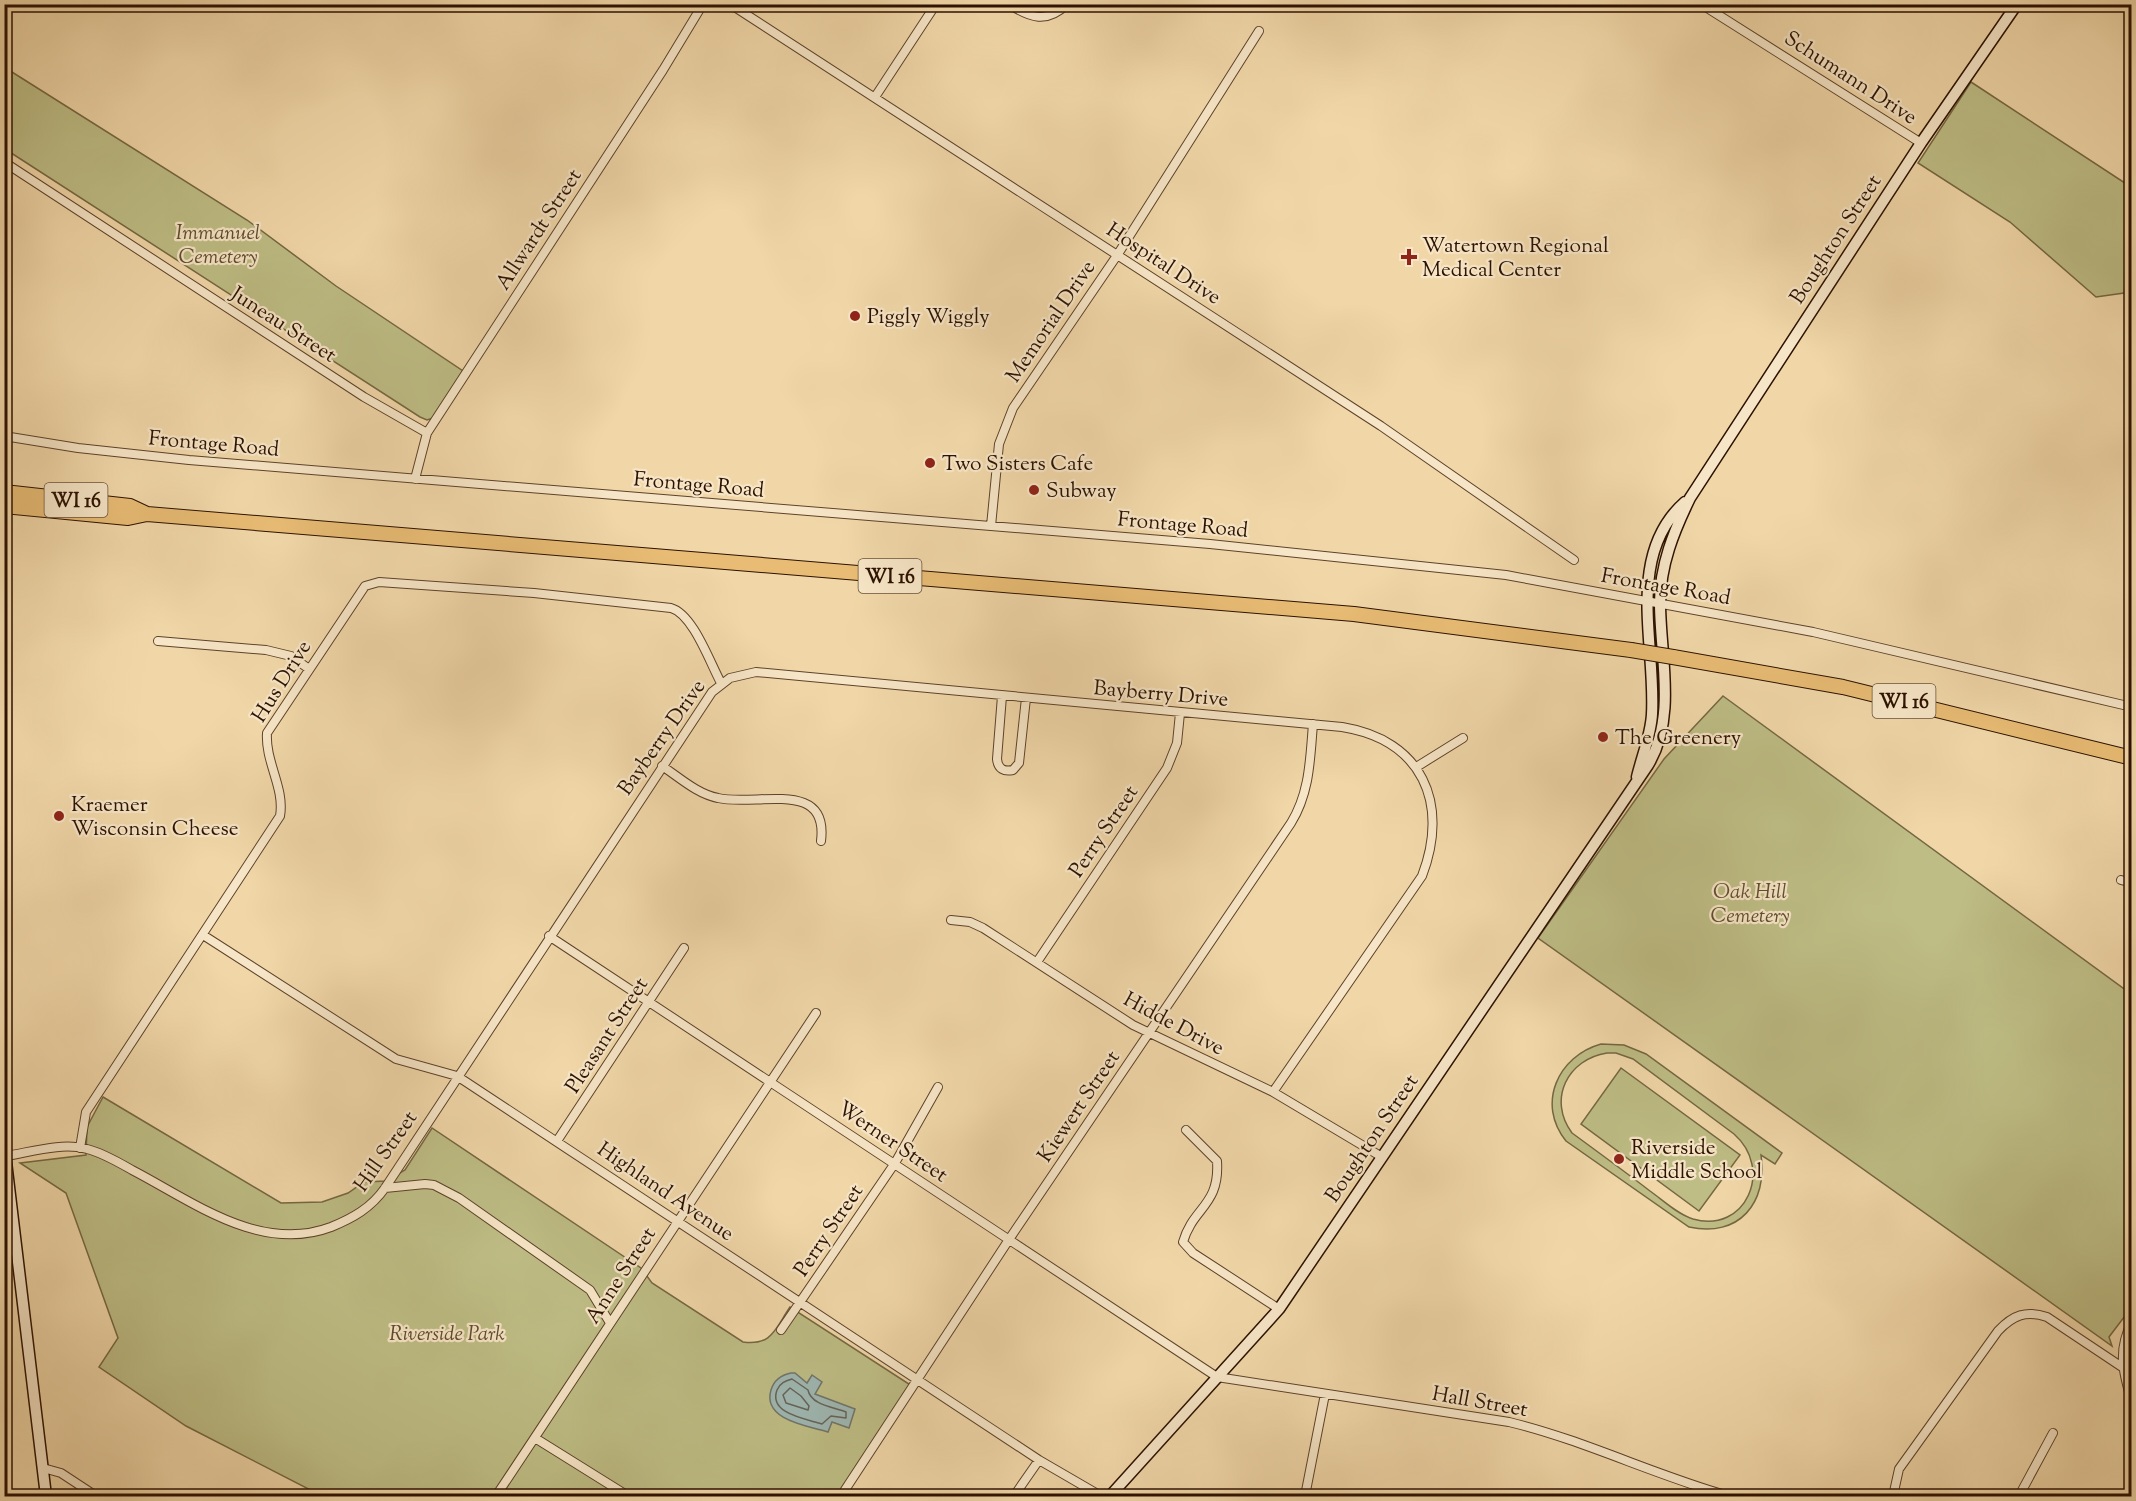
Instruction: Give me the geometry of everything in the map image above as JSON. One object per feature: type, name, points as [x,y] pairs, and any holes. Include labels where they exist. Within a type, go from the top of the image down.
[{"type":"highway","name":"WI 16","points":[[4,492],[130,506],[147,514]]},
{"type":"highway","name":"WI 16","points":[[4,506],[128,518],[147,514],[1354,614],[1631,650],[1843,687],[2132,758]]},
{"type":"street","name":"Allwardt Street","points":[[415,479],[427,433],[663,70],[703,4]]},
{"type":"street","name":"Hospital Drive","points":[[730,4],[1381,426],[1575,560]]},
{"type":"street","points":[[874,97],[936,4]]},
{"type":"street","points":[[1009,4],[1026,15],[1042,19],[1059,12],[1067,4]]},
{"type":"street","name":"Schumann Drive","points":[[1701,4],[1921,143]]},
{"type":"street","name":"Boughton Street","points":[[1110,1497],[1279,1309],[1636,778],[1652,759],[1662,722],[1665,684],[1660,603],[1670,543],[1689,498],[1921,143],[2017,4]]},
{"type":"street","name":"Memorial Drive","points":[[991,526],[999,444],[1004,426],[1013,408],[1118,254],[1259,31]]},
{"type":"street","name":"Juneau Street","points":[[4,162],[364,398],[427,433]]},
{"type":"street","name":"Frontage Road","points":[[4,436],[78,448],[167,458],[991,526],[1372,560],[1506,575],[1813,632],[2132,707]]},
{"type":"street","name":"Boughton Street","points":[[1636,778],[1652,716],[1647,600],[1650,568],[1659,537],[1668,519],[1689,498]]},
{"type":"street","name":"Hus Drive","points":[[80,1148],[86,1112],[280,816],[282,802],[270,756],[267,733],[358,594],[369,583],[534,593],[671,608],[680,612],[689,622],[721,683]]},
{"type":"street","points":[[158,641],[266,650],[291,656],[309,669]]},
{"type":"street","name":"Bayberry Drive","points":[[606,850],[721,683],[739,675],[756,672],[1366,730],[1403,752],[1418,766]]},
{"type":"street","points":[[1002,696],[996,759],[1000,768],[1005,771],[1013,770],[1019,763],[1026,698]]},
{"type":"street","name":"Perry Street","points":[[1037,962],[1167,768],[1177,743],[1180,713]]},
{"type":"street","name":"Kiewert Street","points":[[841,1497],[1008,1241],[1301,808],[1308,786],[1313,724]]},
{"type":"street","points":[[1273,1092],[1422,876],[1429,857],[1433,830],[1428,793],[1418,766],[1463,738]]},
{"type":"street","points":[[662,766],[701,791],[717,798],[740,801],[790,798],[804,803],[816,811],[823,822],[821,842]]},
{"type":"street","name":"Hill Street","points":[[6,1156],[80,1148],[109,1157],[228,1221],[267,1233],[306,1233],[334,1226],[362,1212],[385,1188],[606,850]]},
{"type":"street","points":[[2121,880],[2132,883]]},
{"type":"street","name":"Hidde Drive","points":[[951,920],[970,922],[983,928],[1149,1034],[1273,1092],[1382,1157]]},
{"type":"street","name":"Highland Avenue","points":[[203,935],[396,1059],[457,1076],[1039,1460],[1101,1497]]},
{"type":"street","name":"Werner Street","points":[[549,936],[1217,1377]]},
{"type":"street","name":"Pleasant Street","points":[[557,1141],[651,1002],[684,948]]},
{"type":"street","name":"Anne Street","points":[[496,1497],[816,1013]]},
{"type":"street","name":"Perry Street","points":[[781,1330],[895,1163],[938,1087]]},
{"type":"street","points":[[1186,1130],[1217,1161],[1218,1180],[1207,1204],[1186,1232],[1183,1242],[1193,1253],[1279,1309]]},
{"type":"street","points":[[4,1144],[46,1497]]},
{"type":"street","points":[[385,1188],[434,1185],[459,1198],[591,1290],[610,1323]]},
{"type":"street","points":[[1893,1497],[1899,1469],[1998,1331],[2015,1316],[2036,1313],[2047,1317],[2122,1367]]},
{"type":"street","points":[[2132,1322],[2122,1347],[2122,1367],[2132,1402]]},
{"type":"street","name":"Hall Street","points":[[1217,1377],[1529,1427],[1673,1480],[1729,1497]]},
{"type":"street","points":[[1305,1497],[1325,1394]]},
{"type":"street","points":[[2019,1497],[2053,1433]]},
{"type":"street","points":[[535,1438],[628,1497]]},
{"type":"street","points":[[1014,1497],[1039,1460]]},
{"type":"street","points":[[44,1468],[61,1473],[96,1497]]},
{"type":"green space","name":"Immanuel Cemetery","points":[[4,67],[247,220],[336,286],[466,373],[436,417],[427,420],[420,417],[5,149]]},
{"type":"green space","points":[[1971,82],[2131,187],[2131,292],[2096,297],[2010,222],[1918,163]]},
{"type":"green space","name":"Oak Hill Cemetery","points":[[1723,696],[2131,994],[2131,1308],[2109,1337],[2112,1346],[1538,938],[1664,759]]},
{"type":"green space","points":[[1601,1044],[1624,1045],[1646,1054],[1782,1153],[1775,1164],[1761,1155],[1760,1188],[1746,1213],[1736,1222],[1722,1227],[1707,1229],[1689,1227],[1566,1141],[1557,1127],[1553,1112],[1556,1083],[1563,1070],[1573,1059]],"holes":[[[1616,1053],[1633,1059],[1734,1134],[1746,1148],[1752,1164],[1753,1180],[1740,1208],[1727,1217],[1712,1221],[1687,1217],[1572,1133],[1561,1107],[1566,1082],[1572,1072],[1582,1063],[1593,1057]]]},
{"type":"green space","points":[[1621,1068],[1740,1155],[1699,1211],[1581,1124]]},
{"type":"green space","name":"Riverside Park","points":[[103,1097],[281,1203],[322,1202],[348,1193],[364,1182],[386,1181],[405,1170],[432,1128],[641,1268],[652,1283],[743,1342],[753,1343],[767,1338],[776,1329],[790,1307],[912,1386],[840,1496],[322,1496],[186,1426],[99,1367],[118,1338],[66,1193],[20,1163],[86,1155],[87,1127]]},
{"type":"water","points":[[795,1373],[807,1383],[812,1375],[822,1382],[815,1394],[855,1409],[849,1428],[832,1422],[828,1432],[799,1424],[780,1415],[773,1408],[770,1400],[771,1390],[778,1378]]},
{"type":"place","name":"Watertown Regional Medical Center","points":[[1409,257]]},
{"type":"place","name":"Piggly Wiggly","points":[[855,316]]},
{"type":"place","name":"Two Sisters Cafe","points":[[930,463]]},
{"type":"place","name":"Subway","points":[[1034,490]]},
{"type":"place","name":"The Greenery","points":[[1603,737]]},
{"type":"place","name":"Kraemer Wisconsin Cheese","points":[[59,816]]},
{"type":"place","name":"Riverside Middle School","points":[[1619,1159]]}]
